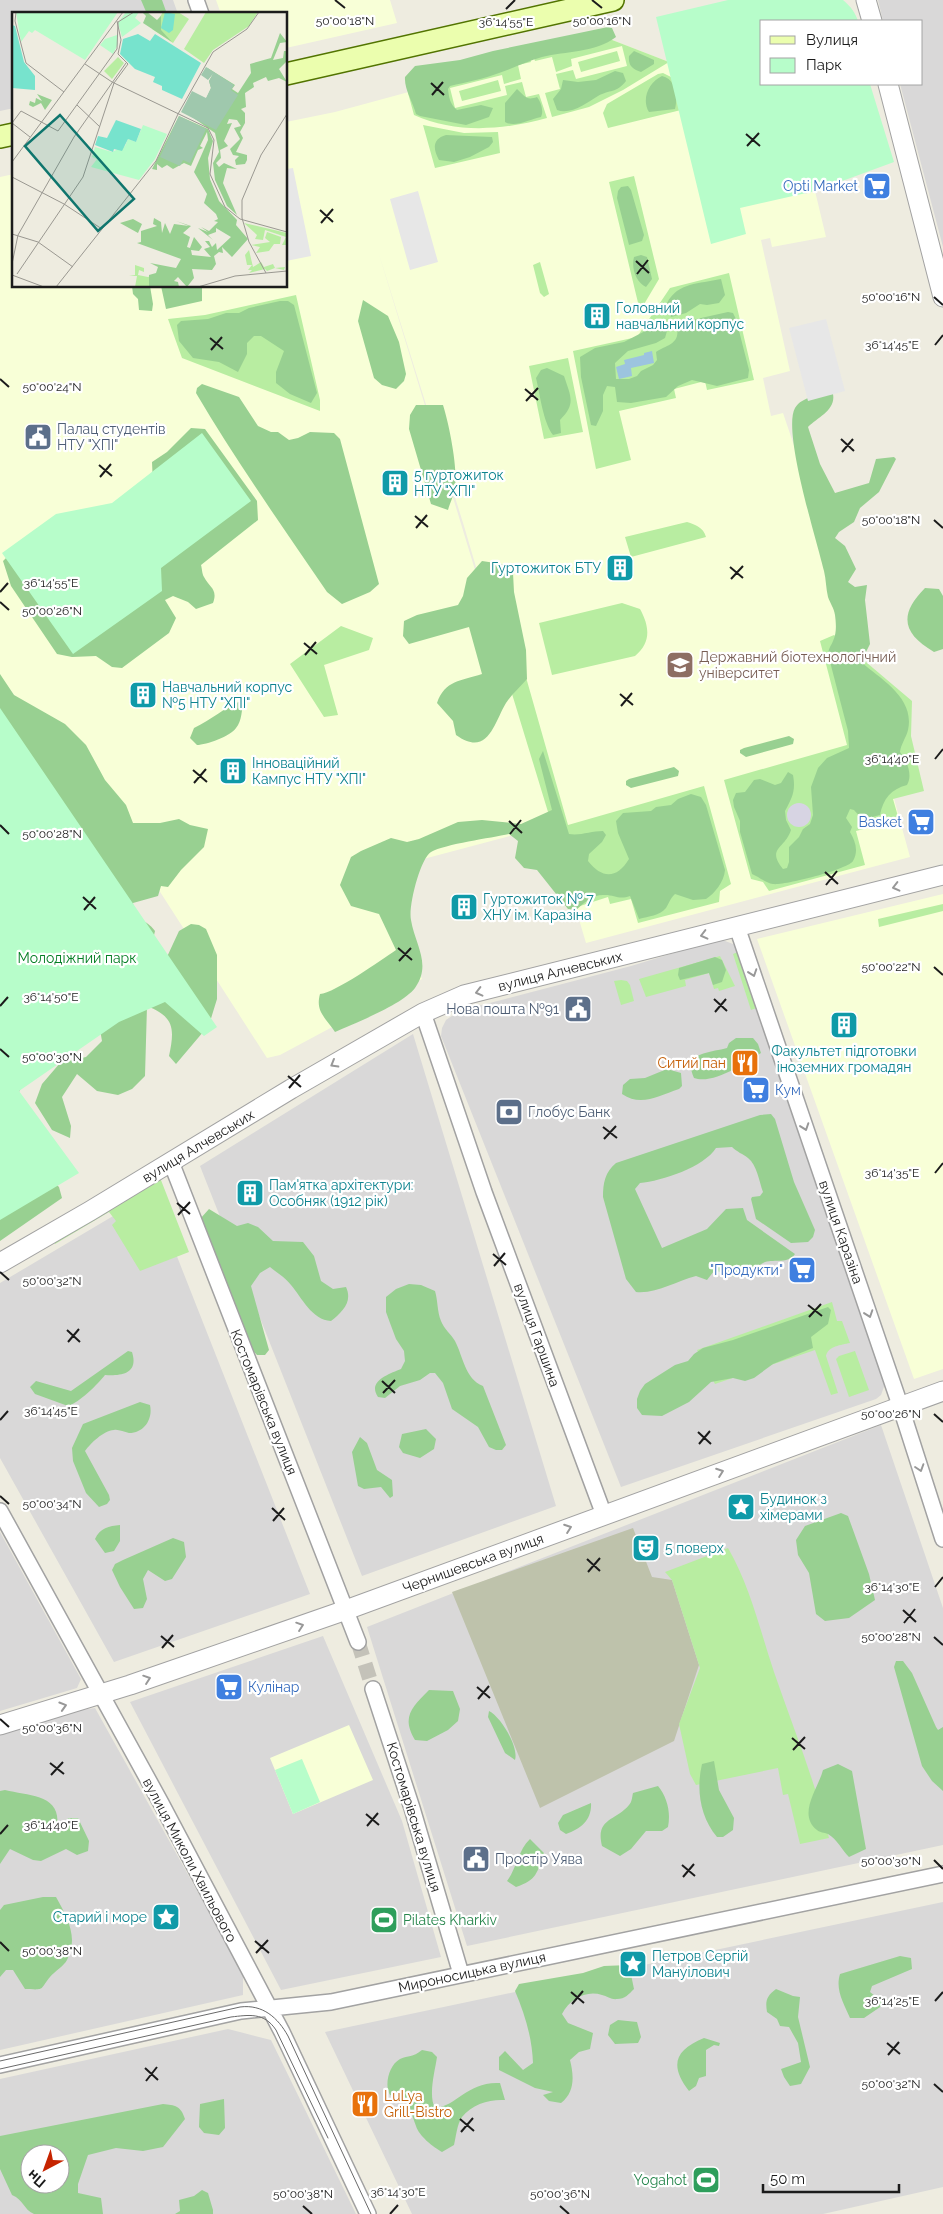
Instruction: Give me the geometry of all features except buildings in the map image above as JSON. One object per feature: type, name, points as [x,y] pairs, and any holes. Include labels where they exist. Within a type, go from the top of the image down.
[{"type":"main road","points":[[288,74],[613,0]]},
{"type":"street","points":[[196,0],[200,12]]},
{"type":"street","points":[[888,85],[943,297]]},
{"type":"street","name":"вулиця Алчевських","points":[[0,1262],[423,1013],[464,995],[943,875]]},
{"type":"street","name":"вулиця Каразіна","points":[[737,927],[900,1405],[943,1538]]},
{"type":"street","name":"вулиця Гаршина","points":[[423,1013],[484,1192],[604,1515]]},
{"type":"street","name":"Костомарівська вулиця","points":[[171,1162],[358,1642]]},
{"type":"street","name":"Чернишевська вулиця","points":[[0,1725],[100,1695],[346,1610],[900,1405],[943,1391]]},
{"type":"street","name":"вулиця Миколи Хвильового","points":[[0,1511],[161,1803],[282,2032],[368,2214]]},
{"type":"street","name":"Костомарівська вулиця","points":[[373,1689],[412,1808],[461,1974]]},
{"type":"street","name":"Мироносицька вулиця","points":[[0,2065],[241,2011],[332,2002],[943,1874]]},
{"type":"shaded area","points":[[0,0],[173,0],[177,12],[12,12],[12,108],[0,111]]},
{"type":"shaded area","points":[[216,0],[390,0],[397,23],[288,48],[288,12],[220,12]]},
{"type":"shaded area","points":[[878,0],[943,0],[943,247],[900,85],[923,85],[923,20],[883,20]]},
{"type":"shaded area","points":[[607,38],[669,62],[805,194],[815,191],[826,237],[772,247],[770,238],[761,240],[790,371],[763,378],[771,416],[783,413],[811,496],[910,857],[586,943],[551,825],[382,870],[422,979],[280,1055],[267,1058],[155,884],[0,676],[0,177],[12,174],[12,288],[288,288],[288,122],[335,112]],"holes":[[[378,251],[464,526],[500,652]]]},
{"type":"shaded area","points":[[293,168],[311,256],[288,261],[288,169]]},
{"type":"shaded area","points":[[418,191],[438,262],[410,270],[390,199]]},
{"type":"shaded area","points":[[826,319],[845,391],[808,401],[789,328]]},
{"type":"shaded area","points":[[799,803],[804,804],[810,810],[810,820],[804,826],[799,827],[794,826],[788,820],[787,815],[788,810],[794,804]]},
{"type":"shaded area","points":[[943,894],[943,1369],[914,1379],[757,939]]},
{"type":"shaded area","points":[[720,939],[733,944],[739,949],[885,1384],[881,1395],[876,1399],[621,1487],[441,1036],[442,1028],[446,1020],[459,1011],[631,966]]},
{"type":"shaded area","points":[[413,1034],[556,1506],[362,1576],[200,1166]]},
{"type":"shaded area","points":[[152,1193],[310,1594],[114,1662],[0,1458],[0,1283]]},
{"type":"shaded area","points":[[881,1425],[943,1608],[943,1845],[467,1946],[367,1627]]},
{"type":"shaded area","points":[[633,1528],[652,1577],[672,1580],[699,1665],[674,1741],[540,1808],[452,1592]]},
{"type":"shaded area","points":[[0,1532],[81,1679],[77,1688],[0,1711]]},
{"type":"shaded area","points":[[323,1636],[402,1821],[441,1957],[281,1990],[130,1702]]},
{"type":"shaded area","points":[[95,1708],[243,1973],[243,1995],[0,2050],[0,1730],[52,1714]]},
{"type":"shaded area","points":[[349,1725],[373,1780],[293,1814],[270,1758]]},
{"type":"shaded area","points":[[943,1902],[943,2187],[823,2214],[412,2214],[325,2032]]},
{"type":"shaded area","points":[[228,2029],[271,2040],[356,2214],[0,2214],[0,2079]]},
{"type":"green space","points":[[141,0],[162,0],[166,12],[146,12]]},
{"type":"green space","points":[[728,0],[843,0],[854,12],[858,20],[760,20],[760,85],[870,85],[894,162],[815,191],[740,208],[746,234],[711,244],[656,17]]},
{"type":"green space","points":[[608,27],[612,28],[616,37],[599,46],[542,57],[481,79],[450,86],[448,89],[449,98],[457,110],[481,105],[493,108],[489,117],[466,125],[416,114],[407,91],[405,77],[415,66],[460,60],[493,51]]},
{"type":"green space","points":[[607,38],[669,62],[623,90],[589,107],[552,117],[545,93],[560,89],[556,74],[573,70],[576,79],[627,66],[622,46],[571,59],[572,66],[556,72],[552,57],[535,61],[534,58]]},
{"type":"green space","points":[[617,51],[620,61],[581,72],[578,62]]},
{"type":"green space","points":[[634,51],[654,60],[654,64],[641,72],[633,68],[629,62],[629,56]]},
{"type":"green space","points":[[530,59],[531,62],[518,65],[521,79],[504,84],[502,75],[450,88],[455,108],[507,95],[505,86],[522,82],[526,97],[539,94],[547,118],[514,125],[480,128],[446,125],[414,115],[408,93]]},
{"type":"green space","points":[[615,71],[623,73],[626,81],[619,88],[602,94],[573,110],[557,110],[553,99],[561,89],[563,80],[578,82],[596,80]]},
{"type":"green space","points":[[663,73],[673,78],[681,110],[608,128],[603,113],[607,104],[658,74]]},
{"type":"green space","points":[[662,76],[670,81],[675,89],[675,109],[649,112],[646,96],[653,82]]},
{"type":"green space","points":[[498,80],[501,91],[462,101],[459,91]]},
{"type":"green space","points":[[517,89],[528,98],[537,97],[542,107],[541,117],[518,124],[505,122],[505,103]]},
{"type":"green space","points":[[423,125],[464,133],[498,132],[500,153],[435,168]]},
{"type":"green space","points":[[446,135],[492,137],[493,142],[489,147],[470,157],[454,162],[439,160],[435,145],[438,139]]},
{"type":"green space","points":[[634,176],[659,279],[640,311],[609,182]]},
{"type":"green space","points":[[628,186],[631,190],[644,235],[642,241],[629,245],[617,198],[621,187]]},
{"type":"green space","points":[[641,255],[647,257],[652,279],[646,287],[639,282],[634,270],[634,257]]},
{"type":"green space","points":[[540,262],[549,294],[544,297],[540,293],[533,265]]},
{"type":"green space","points":[[729,273],[754,380],[707,390],[705,381],[674,389],[676,398],[619,411],[631,460],[596,469],[573,351],[637,337],[670,288]]},
{"type":"green space","points":[[721,279],[725,295],[719,303],[700,304],[686,313],[671,317],[667,303],[677,291],[690,285]]},
{"type":"green space","points":[[132,288],[150,288],[153,304],[152,311],[139,310],[138,299],[133,294]]},
{"type":"green space","points":[[161,288],[202,288],[202,301],[166,309]]},
{"type":"green space","points":[[296,295],[320,400],[320,411],[182,358],[168,319],[205,315]]},
{"type":"green space","points":[[363,300],[388,316],[399,342],[406,374],[404,381],[396,389],[382,385],[374,378],[358,321]]},
{"type":"green space","points":[[288,301],[294,305],[317,393],[311,403],[290,394],[276,383],[276,372],[284,351],[261,336],[254,336],[247,343],[247,354],[238,372],[219,362],[193,358],[179,341],[177,325],[181,321],[208,319],[226,313],[239,313],[249,308]]},
{"type":"green space","points":[[728,312],[733,313],[736,319],[749,370],[748,378],[717,386],[692,380],[678,386],[666,397],[631,403],[617,402],[615,387],[607,386],[603,395],[603,411],[596,426],[591,425],[581,377],[580,357],[595,348],[624,342],[649,329],[667,331],[665,338],[656,343],[628,351],[615,363],[616,379],[629,379],[653,365],[657,360],[656,352],[675,341],[677,338],[677,328],[683,322]]},
{"type":"green space","points":[[568,358],[583,432],[544,439],[529,366]]},
{"type":"green space","points":[[547,368],[564,376],[571,400],[568,409],[560,420],[561,433],[553,435],[544,415],[536,378],[541,370]]},
{"type":"green space","points":[[202,384],[239,397],[258,426],[271,432],[278,432],[289,440],[310,432],[334,433],[340,439],[379,584],[370,592],[342,604],[327,592],[211,418],[196,393],[197,388]]},
{"type":"green space","points":[[833,394],[832,404],[829,409],[808,427],[820,464],[835,493],[869,483],[876,459],[894,457],[896,459],[879,492],[860,508],[854,522],[839,532],[835,538],[845,546],[856,569],[848,582],[855,587],[867,585],[865,600],[870,644],[861,662],[895,691],[907,708],[908,730],[900,752],[907,764],[909,781],[907,785],[892,792],[883,804],[880,815],[869,818],[863,817],[850,809],[846,818],[852,827],[850,832],[855,842],[856,849],[853,861],[840,868],[815,876],[773,884],[752,874],[740,832],[740,821],[734,807],[733,800],[736,793],[745,792],[754,780],[760,779],[775,785],[781,783],[788,772],[793,775],[793,794],[785,811],[786,820],[791,830],[776,852],[778,862],[783,869],[787,868],[789,847],[799,837],[803,829],[810,824],[813,815],[811,787],[818,768],[827,758],[849,748],[848,731],[828,654],[835,635],[835,615],[828,597],[824,571],[802,487],[793,439],[792,420],[795,408],[802,401],[812,397]]},
{"type":"green space","points":[[416,405],[443,405],[450,434],[456,479],[448,510],[431,504],[409,429],[410,415]]},
{"type":"green space","points":[[191,428],[205,429],[257,501],[258,520],[201,565],[203,576],[213,589],[215,595],[213,603],[196,609],[188,602],[173,596],[165,600],[176,618],[169,633],[122,668],[112,667],[96,656],[72,657],[57,654],[11,586],[3,561],[10,554],[153,485],[152,462],[167,452]]},
{"type":"green space","points":[[202,433],[251,501],[161,568],[162,591],[73,654],[2,553],[56,514],[112,503]]},
{"type":"green space","points":[[687,522],[696,525],[706,537],[631,557],[625,537]]},
{"type":"green space","points":[[482,561],[502,564],[513,573],[514,592],[526,650],[527,679],[506,703],[488,735],[476,743],[456,735],[453,721],[437,703],[444,690],[455,682],[482,674],[469,627],[409,644],[403,636],[404,621],[417,615],[458,605],[463,596],[467,578]]},
{"type":"green space","points":[[925,588],[939,589],[943,596],[943,649],[934,652],[916,638],[910,631],[908,623],[911,607]]},
{"type":"green space","points":[[622,603],[640,609],[646,622],[646,640],[640,651],[635,656],[552,675],[539,623]]},
{"type":"green space","points":[[510,621],[568,825],[704,786],[731,884],[720,891],[719,902],[638,923],[631,899],[610,904],[608,897],[577,907],[491,625]]},
{"type":"green space","points":[[341,626],[373,638],[369,650],[324,665],[338,715],[324,717],[290,664]]},
{"type":"green space","points":[[834,635],[912,701],[911,736],[924,791],[893,799],[899,820],[856,831],[865,865],[769,891],[763,882],[751,879],[724,780],[847,745],[820,641]]},
{"type":"green space","points":[[0,674],[14,695],[65,724],[86,745],[105,780],[126,805],[133,823],[160,823],[179,819],[190,825],[208,829],[204,847],[181,870],[168,887],[161,886],[158,896],[133,903],[138,917],[155,931],[149,956],[166,959],[179,931],[191,924],[199,925],[206,929],[217,955],[217,999],[209,1025],[176,1064],[169,1056],[172,1031],[167,1019],[156,1010],[147,1006],[145,1076],[132,1089],[118,1095],[97,1091],[77,1074],[62,1097],[71,1126],[70,1138],[52,1130],[35,1103],[42,1084],[60,1063],[86,1057],[102,1041],[98,1018],[0,992]]},
{"type":"green space","points":[[243,700],[241,718],[238,725],[229,734],[201,745],[197,745],[190,738],[194,728]]},
{"type":"green space","name":"Молодіжний парк","points":[[0,708],[217,1027],[204,1036],[165,1002],[119,1022],[19,1091],[79,1173],[0,1220]]},
{"type":"green space","points":[[789,736],[794,739],[793,744],[746,757],[740,753],[740,750],[744,748]]},
{"type":"green space","points":[[543,751],[569,834],[603,831],[606,835],[602,842],[589,854],[588,861],[593,867],[604,874],[614,873],[620,870],[629,859],[618,833],[616,821],[623,813],[651,811],[656,807],[671,805],[678,799],[691,794],[701,797],[706,805],[725,870],[719,887],[706,899],[693,900],[675,894],[663,911],[639,919],[630,896],[623,898],[601,895],[589,899],[576,910],[568,909],[537,870],[524,868],[515,858],[518,841],[509,834],[438,849],[427,856],[423,864],[411,905],[411,920],[422,963],[420,979],[415,988],[400,1001],[366,1019],[335,1032],[320,1010],[320,994],[347,982],[396,950],[379,914],[351,906],[340,885],[351,857],[391,838],[407,842],[419,839],[458,822],[482,820],[521,824],[552,810],[539,759]]},
{"type":"green space","points":[[674,767],[679,771],[678,776],[631,788],[626,785],[626,781],[629,779]]},
{"type":"green space","points":[[943,904],[943,911],[879,927],[878,919]]},
{"type":"green space","points":[[740,951],[759,1007],[751,1010],[733,954]]},
{"type":"green space","points":[[720,956],[735,986],[719,991],[718,988],[714,989],[709,973],[685,980],[686,986],[646,997],[639,979]]},
{"type":"green space","points":[[715,957],[722,960],[726,970],[722,982],[713,985],[709,973],[680,980],[678,975],[679,968]]},
{"type":"green space","points":[[614,981],[627,981],[630,985],[634,1001],[621,1005]]},
{"type":"green space","points":[[0,1008],[23,1083],[15,1101],[53,1181],[59,1187],[62,1198],[0,1241]]},
{"type":"green space","points":[[736,1038],[753,1038],[758,1044],[761,1053],[719,1076],[702,1079],[694,1078],[691,1069],[694,1058],[705,1053],[727,1048],[729,1043]]},
{"type":"green space","points":[[667,1069],[681,1073],[682,1086],[679,1089],[643,1100],[629,1098],[622,1094],[623,1085],[630,1079],[645,1078]]},
{"type":"green space","points":[[771,1114],[775,1119],[794,1182],[815,1230],[813,1237],[808,1242],[791,1243],[756,1219],[751,1199],[752,1197],[760,1196],[763,1192],[754,1165],[748,1158],[732,1147],[716,1148],[710,1155],[692,1167],[671,1176],[640,1183],[635,1189],[662,1248],[707,1229],[726,1209],[743,1208],[747,1220],[795,1254],[789,1259],[765,1262],[748,1275],[742,1277],[714,1271],[707,1280],[696,1276],[659,1289],[636,1292],[626,1279],[603,1197],[604,1182],[609,1170],[616,1163],[760,1115]]},
{"type":"green space","points":[[159,1175],[189,1252],[140,1271],[112,1225],[116,1221],[109,1212],[55,1244],[52,1239]]},
{"type":"green space","points":[[209,1209],[237,1226],[248,1223],[258,1227],[273,1241],[303,1242],[314,1256],[321,1281],[333,1289],[346,1287],[348,1297],[345,1306],[331,1321],[318,1317],[308,1308],[289,1282],[270,1267],[260,1273],[251,1286],[269,1350],[265,1355],[257,1355],[247,1344],[200,1219]]},
{"type":"green space","points":[[409,1284],[421,1285],[435,1291],[442,1324],[455,1341],[468,1373],[477,1383],[483,1386],[506,1445],[502,1450],[489,1447],[478,1427],[452,1409],[443,1383],[435,1373],[430,1373],[420,1380],[400,1386],[385,1398],[378,1397],[375,1391],[377,1382],[401,1369],[405,1361],[404,1351],[396,1339],[386,1312],[386,1297],[396,1289]]},
{"type":"green space","points":[[832,1302],[837,1321],[842,1321],[850,1343],[832,1348],[826,1356],[838,1393],[831,1395],[815,1350],[715,1384],[697,1350]]},
{"type":"green space","points":[[828,1307],[831,1310],[828,1324],[811,1337],[813,1348],[773,1364],[754,1378],[745,1381],[733,1378],[711,1382],[689,1402],[662,1416],[642,1415],[637,1408],[637,1399],[645,1384],[675,1365],[688,1361],[703,1348],[733,1340]]},
{"type":"green space","points":[[128,1351],[132,1352],[134,1359],[131,1369],[122,1374],[105,1375],[83,1397],[68,1406],[35,1394],[30,1387],[36,1381],[71,1391]]},
{"type":"green space","points":[[855,1351],[869,1390],[849,1397],[836,1359],[839,1356]]},
{"type":"green space","points":[[140,1402],[150,1405],[151,1410],[149,1420],[143,1428],[129,1433],[117,1430],[110,1431],[98,1438],[85,1451],[109,1495],[110,1500],[107,1504],[99,1507],[86,1493],[73,1461],[72,1448],[83,1424]]},
{"type":"green space","points":[[426,1429],[436,1439],[434,1449],[420,1458],[403,1453],[399,1447],[402,1434]]},
{"type":"green space","points":[[360,1437],[367,1443],[377,1470],[392,1480],[393,1496],[390,1498],[381,1487],[364,1489],[358,1486],[352,1452]]},
{"type":"green space","points":[[841,1513],[848,1516],[869,1574],[875,1600],[849,1618],[825,1621],[816,1614],[809,1573],[798,1555],[796,1540],[805,1526]]},
{"type":"green space","points":[[120,1525],[120,1541],[114,1551],[105,1553],[95,1539],[99,1532],[105,1528]]},
{"type":"green space","points":[[173,1538],[184,1542],[186,1557],[172,1579],[165,1581],[148,1570],[143,1579],[147,1599],[143,1608],[134,1609],[112,1570],[115,1564]]},
{"type":"green space","points":[[728,1548],[754,1608],[829,1838],[800,1844],[788,1794],[783,1795],[778,1768],[696,1785],[690,1774],[679,1724],[700,1668],[672,1580],[665,1572]]},
{"type":"green space","points":[[896,1661],[903,1661],[912,1673],[936,1727],[938,1730],[943,1727],[943,1791],[932,1781],[922,1766],[894,1667]]},
{"type":"green space","points":[[429,1690],[453,1691],[460,1709],[458,1721],[448,1730],[427,1741],[415,1740],[409,1725],[410,1713],[413,1707]]},
{"type":"green space","points":[[489,1711],[499,1719],[512,1740],[516,1754],[515,1760],[505,1753],[488,1717]]},
{"type":"green space","points":[[302,1759],[320,1802],[293,1814],[275,1770]]},
{"type":"green space","points":[[714,1761],[719,1790],[734,1818],[733,1830],[723,1837],[717,1837],[711,1829],[703,1812],[701,1802],[699,1783],[702,1764]]},
{"type":"green space","points":[[838,1764],[852,1771],[866,1849],[849,1857],[831,1836],[819,1832],[811,1824],[809,1817],[811,1801],[823,1770]]},
{"type":"green space","points":[[658,1786],[668,1805],[668,1827],[662,1831],[646,1831],[631,1849],[620,1856],[602,1846],[601,1830],[608,1821],[629,1805],[633,1793]]},
{"type":"green space","points":[[5,1790],[42,1798],[49,1802],[54,1808],[57,1816],[57,1827],[61,1831],[65,1830],[68,1818],[78,1818],[89,1841],[88,1851],[77,1855],[66,1849],[41,1861],[33,1860],[10,1849],[0,1864],[0,1791]]},
{"type":"green space","points":[[591,1803],[590,1814],[581,1826],[566,1834],[560,1830],[558,1823],[563,1815]]},
{"type":"green space","points":[[530,1839],[544,1853],[535,1875],[528,1882],[516,1887],[507,1881],[523,1848]]},
{"type":"green space","points":[[43,1897],[56,1897],[70,1927],[72,1943],[66,1962],[41,1988],[25,1989],[13,1970],[6,1970],[0,1977],[0,1910],[4,1905]]},
{"type":"green space","points":[[900,1956],[911,1958],[912,1969],[872,1986],[870,1992],[889,2001],[864,2018],[850,2018],[839,1991],[840,1974]]},
{"type":"green space","points":[[629,1965],[634,1989],[627,1996],[615,1999],[596,1994],[584,1995],[569,2004],[562,2014],[568,2023],[593,2033],[590,2049],[579,2052],[570,2060],[572,2083],[566,2099],[561,2103],[549,2101],[543,2095],[553,2092],[535,2088],[499,2070],[499,2057],[505,2051],[523,2070],[533,2063],[527,2026],[515,1991],[519,1984],[583,1973],[604,1966]]},
{"type":"green space","points":[[776,1989],[800,1997],[798,2017],[810,2067],[801,2084],[790,2086],[781,2069],[801,2062],[798,2043],[789,2027],[780,2026],[777,2019],[767,2012],[767,1999]]},
{"type":"green space","points":[[618,2020],[637,2022],[641,2037],[638,2043],[615,2044],[608,2035],[610,2025]]},
{"type":"green space","points":[[704,2038],[720,2043],[719,2046],[714,2045],[706,2050],[706,2076],[699,2078],[696,2086],[689,2091],[679,2073],[678,2059],[687,2048]]},
{"type":"green space","points":[[422,2050],[432,2052],[437,2057],[432,2090],[435,2108],[450,2103],[471,2090],[489,2083],[500,2083],[505,2100],[493,2100],[482,2103],[466,2112],[459,2123],[454,2145],[442,2152],[420,2134],[406,2099],[390,2095],[387,2086],[390,2070],[396,2062]]},
{"type":"green space","points":[[224,2099],[225,2128],[219,2135],[204,2133],[199,2127],[200,2104]]},
{"type":"green space","points":[[163,2104],[177,2107],[182,2111],[185,2119],[163,2147],[143,2151],[116,2148],[88,2155],[78,2184],[78,2193],[101,2198],[103,2214],[34,2214],[19,2199],[12,2195],[0,2169],[0,2136]]},
{"type":"green space","points":[[202,2190],[208,2193],[213,2214],[175,2214],[180,2211],[179,2200],[194,2196]]},
{"type":"water","points":[[652,351],[654,363],[631,368],[632,376],[619,379],[616,367],[625,364],[624,360]]},
{"type":"tunnel","points":[[358,1642],[373,1689]]},
{"type":"tram line","points":[[0,2061],[240,2007],[263,2010],[280,2023],[288,2036],[371,2214]]},
{"type":"tram line","points":[[0,2069],[231,2017],[261,2017],[276,2030],[328,2138]]},
{"type":"place","name":"Opti Market","points":[[877,186]]},
{"type":"place","name":"Головний навчальний корпус","points":[[597,316]]},
{"type":"place","name":"Палац студентів НТУ \"ХПІ\"","points":[[38,437]]},
{"type":"place","name":"5 гуртожиток НТУ \"ХПІ\"","points":[[395,483]]},
{"type":"place","name":"Гуртожиток БТУ","points":[[620,568]]},
{"type":"place","name":"Державний біотехнологічний університет","points":[[680,665]]},
{"type":"place","name":"Навчальний корпус №5 НТУ \"ХПІ\"","points":[[143,695]]},
{"type":"place","name":"Інноваційний Кампус НТУ \"ХПІ\"","points":[[233,771]]},
{"type":"place","name":"Basket","points":[[921,822]]},
{"type":"place","name":"Гуртожиток № 7 ХНУ ім. Каразіна","points":[[464,907]]},
{"type":"place","name":"Нова пошта №91","points":[[578,1009]]},
{"type":"place","name":"Факультет підготовки іноземних громадян","points":[[844,1025]]},
{"type":"place","name":"Ситий пан","points":[[745,1063]]},
{"type":"place","name":"Кум","points":[[756,1090]]},
{"type":"place","name":"Глобус Банк","points":[[509,1112]]},
{"type":"place","name":"Пам'ятка архітектури: Особняк (1912 рік)","points":[[250,1193]]},
{"type":"place","name":"\"Продукти\"","points":[[802,1270]]},
{"type":"place","name":"Будинок з хімерами","points":[[741,1507]]},
{"type":"place","name":"5 поверх","points":[[646,1548]]},
{"type":"place","name":"Кулінар","points":[[229,1687]]},
{"type":"place","name":"Простір Уява","points":[[476,1859]]},
{"type":"place","name":"Старий і море","points":[[166,1917]]},
{"type":"place","name":"Pilates Kharkіv","points":[[384,1920]]},
{"type":"place","name":"Петров Сергій Мануілович","points":[[633,1964]]},
{"type":"place","name":"LuLya Grill-Bistro","points":[[365,2104]]},
{"type":"place","name":"Yogahot","points":[[706,2180]]}]
